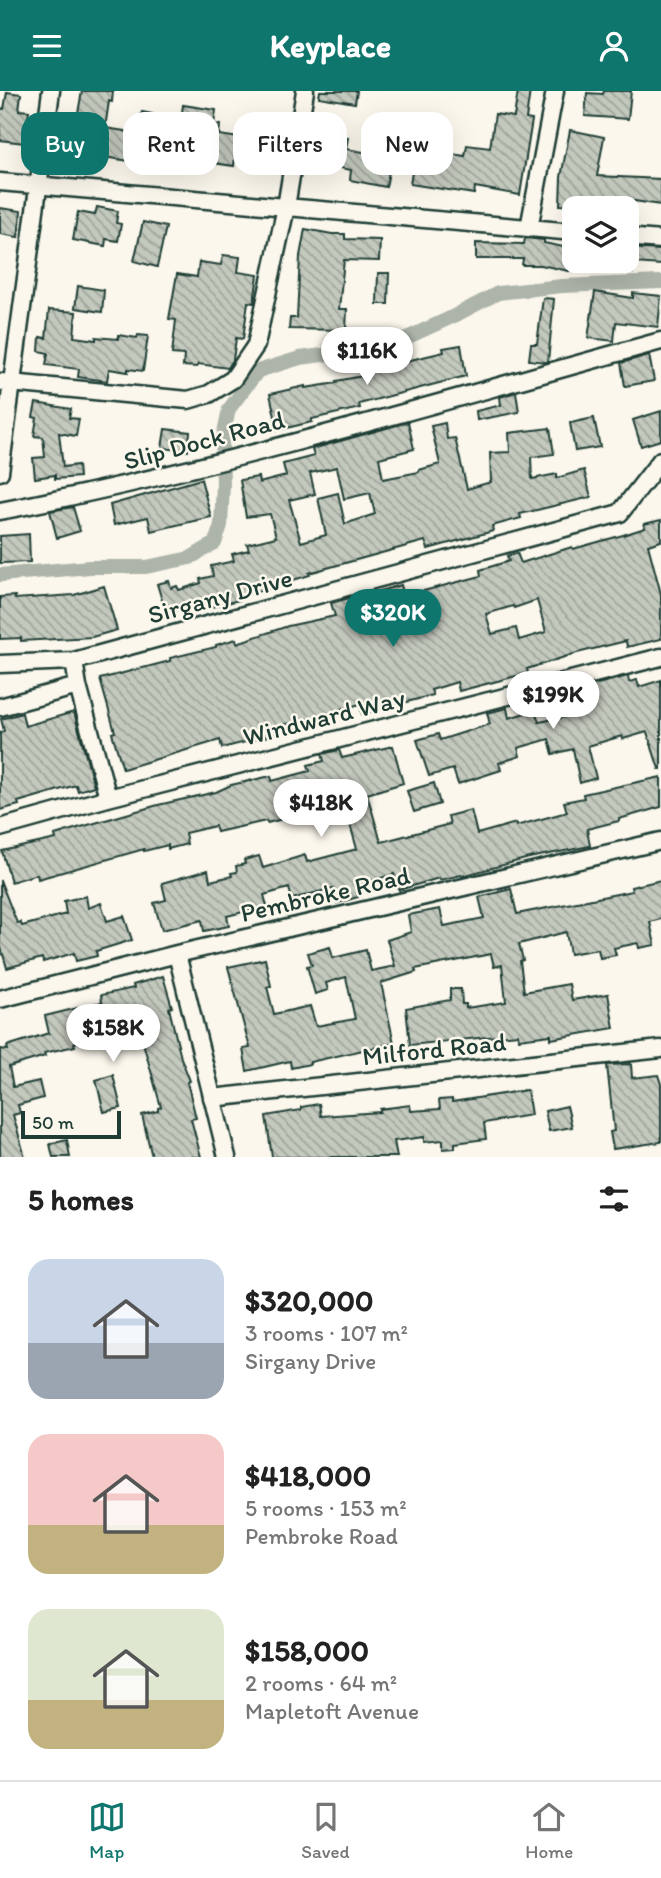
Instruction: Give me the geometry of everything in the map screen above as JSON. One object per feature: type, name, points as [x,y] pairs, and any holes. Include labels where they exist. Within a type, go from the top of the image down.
[{"type":"street","points":[[0,473],[5,383],[51,91]]},
{"type":"street","points":[[5,383],[188,400],[209,394],[233,379],[256,345],[286,207],[305,91]]},
{"type":"street","points":[[529,228],[555,91]]},
{"type":"street","points":[[0,182],[562,231]]},
{"type":"street","points":[[639,238],[661,240]]},
{"type":"street","name":"Slip Dock Road","points":[[0,511],[106,491],[661,341]]},
{"type":"street","name":"Sirgany Drive","points":[[0,664],[74,661],[620,513],[661,460]]},
{"type":"street","name":"Windward Way","points":[[0,828],[108,797],[661,657]]},
{"type":"street","points":[[74,661],[78,686],[108,797]]},
{"type":"street","points":[[0,707],[78,686]]},
{"type":"street","name":"Pembroke Road","points":[[0,999],[177,954],[661,841]]},
{"type":"street","points":[[177,954],[227,1157]]},
{"type":"street","name":"Milford Road","points":[[212,1098],[661,1049]]},
{"type":"building","points":[[82,91],[113,91],[107,112],[78,112]]},
{"type":"building","points":[[320,91],[357,91],[355,103],[319,97]]},
{"type":"building","points":[[518,91],[530,91],[526,119],[532,120],[520,195],[475,187],[474,194],[410,184],[412,175],[453,175],[453,154],[465,156],[467,145],[490,148],[495,114],[514,117]]},
{"type":"building","points":[[604,91],[631,91],[628,119],[585,116],[587,93],[603,94]]},
{"type":"building","points":[[7,92],[21,94],[19,110],[29,111],[21,112],[21,143],[0,140],[0,108],[4,109]]},
{"type":"building","points":[[183,105],[216,112],[182,112]]},
{"type":"building","points":[[109,129],[123,131],[123,160],[109,158]]},
{"type":"building","points":[[570,130],[604,137],[597,176],[661,179],[661,205],[639,202],[639,196],[562,196],[560,205],[561,177]]},
{"type":"building","points":[[219,135],[233,137],[233,166],[219,164]]},
{"type":"building","points":[[347,149],[361,152],[361,175],[388,175],[386,187],[350,180],[351,170],[347,169]]},
{"type":"building","points":[[97,207],[118,211],[116,223],[121,224],[118,241],[106,239],[105,246],[73,240],[78,212],[95,215]]},
{"type":"building","points":[[0,208],[21,211],[18,237],[0,234]]},
{"type":"building","points":[[143,222],[166,227],[157,267],[134,261]]},
{"type":"building","points":[[305,229],[345,234],[345,239],[380,240],[379,261],[344,260],[339,309],[347,309],[346,330],[289,329],[290,318],[297,318],[300,256]]},
{"type":"building","points":[[525,238],[544,240],[544,243],[562,247],[562,270],[541,265],[522,265],[523,259],[476,259],[476,243],[524,244]]},
{"type":"building","points":[[639,249],[661,250],[661,265],[639,263]]},
{"type":"building","points":[[223,255],[240,257],[238,272],[258,275],[254,303],[248,302],[243,339],[236,338],[233,360],[228,368],[198,364],[197,367],[183,366],[184,355],[172,354],[176,320],[169,319],[177,274],[197,277],[199,262],[221,265]]},
{"type":"building","points":[[378,273],[389,273],[388,304],[377,304]]},
{"type":"building","points":[[78,286],[104,290],[102,312],[75,308]]},
{"type":"building","points":[[595,292],[633,298],[633,293],[661,296],[658,327],[616,322],[614,341],[588,338]]},
{"type":"building","points":[[543,298],[554,299],[548,362],[529,360],[531,344],[537,344]]},
{"type":"building","points":[[49,310],[76,312],[74,337],[96,340],[96,337],[118,339],[118,335],[137,338],[138,335],[148,336],[143,371],[109,369],[107,381],[78,377],[79,369],[46,365],[48,353],[39,351],[40,337],[46,338]]},
{"type":"building","points":[[461,345],[466,376],[359,404],[360,408],[278,430],[270,394],[368,375],[365,363],[404,354],[406,361],[444,352],[443,348]]},
{"type":"building","points":[[649,355],[654,381],[625,386],[621,363]]},
{"type":"building","points":[[516,392],[519,412],[477,420],[476,411],[501,405],[500,397]]},
{"type":"building","points":[[36,403],[71,409],[69,418],[79,419],[76,436],[59,433],[63,467],[78,465],[79,477],[55,479],[55,475],[35,478],[33,458],[45,457],[43,437],[34,436],[37,418],[33,417]]},
{"type":"building","points":[[661,411],[661,440],[641,446],[633,420]]},
{"type":"building","points":[[594,418],[600,447],[575,451],[570,423]]},
{"type":"building","points":[[408,422],[414,449],[379,458],[383,479],[419,472],[440,464],[431,426],[445,423],[447,439],[455,438],[467,489],[491,482],[490,453],[510,452],[509,433],[550,428],[554,454],[531,457],[532,479],[557,474],[557,478],[584,470],[591,497],[520,514],[521,518],[492,526],[493,531],[428,549],[425,541],[309,573],[310,575],[277,587],[238,596],[239,600],[207,608],[205,601],[166,613],[157,584],[169,581],[171,588],[177,586],[179,590],[201,583],[200,579],[213,576],[211,566],[234,561],[232,554],[249,550],[247,544],[276,537],[270,514],[246,517],[240,480],[258,477],[259,483],[286,476],[283,464],[314,456],[312,449]],"holes":[[[337,467],[344,499],[370,493],[375,514],[345,524],[338,493],[318,498],[326,535],[301,542],[289,500],[315,494],[310,473]]]},
{"type":"building","points":[[165,429],[190,432],[188,451],[162,448]]},
{"type":"building","points":[[201,479],[211,517],[151,531],[148,517],[114,525],[110,505]]},
{"type":"building","points":[[73,507],[80,531],[57,538],[50,511]]},
{"type":"building","points":[[661,520],[661,541],[648,545],[661,594],[661,639],[627,647],[626,641],[577,653],[527,669],[528,673],[459,691],[457,682],[431,690],[433,695],[362,714],[360,704],[331,712],[332,717],[313,721],[312,718],[283,725],[284,732],[222,748],[220,740],[123,769],[100,679],[170,661],[170,658],[216,647],[236,639],[237,643],[288,626],[335,616],[331,603],[353,597],[358,611],[383,603],[380,591],[401,585],[404,596],[481,576],[480,570],[509,561],[507,556],[517,553],[521,563],[623,535],[645,528],[644,524]],"holes":[[[537,600],[546,632],[519,640],[516,628],[492,634],[486,614]]]},
{"type":"building","points":[[29,534],[30,562],[0,563],[0,536]]},
{"type":"building","points":[[104,586],[117,630],[92,637],[21,641],[21,638],[0,639],[0,597],[15,596],[15,599],[74,595]]},
{"type":"building","points":[[628,676],[629,682],[637,680],[639,687],[661,680],[661,769],[647,732],[588,746],[596,778],[580,783],[573,749],[553,754],[549,739],[518,748],[520,756],[499,763],[501,770],[458,784],[453,769],[429,776],[417,740],[438,734],[440,740],[490,724],[487,713],[507,708],[509,718],[535,710],[539,722],[564,717],[559,694]]},
{"type":"building","points":[[74,712],[94,786],[78,791],[76,785],[0,810],[0,733],[4,731],[1,719],[22,713],[25,726]]},
{"type":"building","points":[[393,746],[403,783],[367,794],[381,842],[450,824],[448,816],[471,810],[477,834],[516,823],[516,826],[567,812],[564,802],[584,798],[583,794],[661,777],[661,807],[587,829],[590,846],[529,858],[462,876],[439,878],[399,890],[394,874],[355,886],[358,897],[337,903],[333,888],[292,899],[289,888],[264,895],[267,906],[227,916],[229,926],[204,931],[202,920],[162,930],[154,903],[166,900],[162,883],[208,870],[210,881],[232,876],[231,873],[237,872],[236,866],[245,864],[244,860],[259,856],[263,868],[305,855],[307,862],[357,849],[344,803],[267,823],[266,821],[217,832],[215,826],[185,833],[187,844],[168,849],[168,845],[144,849],[38,879],[37,874],[11,882],[2,851],[56,839],[55,835],[158,805],[216,792],[231,785],[271,776],[272,781],[310,771],[308,765],[324,761],[322,754],[339,750],[342,758]]},
{"type":"building","points":[[434,783],[440,804],[414,812],[407,791]]},
{"type":"building","points":[[0,880],[17,923],[20,922],[22,926],[66,914],[64,901],[86,896],[88,908],[101,903],[107,921],[124,916],[132,940],[96,951],[97,956],[76,961],[74,953],[43,962],[42,958],[7,968],[0,944]]},
{"type":"building","points":[[661,880],[661,919],[650,922],[655,945],[639,948],[638,943],[614,948],[616,955],[600,958],[598,949],[570,954],[566,932],[519,944],[523,960],[520,961],[524,992],[569,984],[572,1000],[608,994],[614,1028],[551,1039],[551,1035],[519,1039],[518,1034],[410,1045],[406,1008],[450,1000],[450,989],[461,989],[462,1004],[466,1004],[466,1008],[506,1002],[502,965],[494,967],[491,954],[415,969],[416,972],[381,983],[394,1043],[291,1068],[290,1061],[247,1071],[243,1049],[250,1048],[228,967],[265,959],[271,986],[267,987],[274,1014],[310,1006],[316,1026],[355,1019],[346,977],[326,983],[328,990],[315,994],[307,966],[312,965],[308,953],[330,947],[333,958],[366,950],[371,971],[395,966],[387,940],[411,932],[408,915],[440,909],[444,926],[484,918],[479,897],[511,889],[517,914],[632,891],[631,887]]},
{"type":"building","points":[[163,976],[172,1007],[169,1008],[181,1058],[190,1081],[187,1082],[196,1118],[191,1119],[201,1157],[152,1157],[142,1115],[158,1111],[161,1107],[142,1039],[114,1045],[111,1033],[74,1043],[75,1046],[44,1053],[45,1056],[9,1067],[13,1087],[39,1081],[43,1098],[18,1105],[20,1113],[13,1115],[25,1157],[0,1157],[0,1049],[8,1050],[7,1046],[49,1033],[45,1016],[102,1002],[101,995],[134,988],[133,985]]},
{"type":"building","points":[[631,1064],[632,1078],[658,1075],[661,1084],[661,1142],[613,1149],[610,1132],[614,1131],[607,1065]]},
{"type":"building","points":[[113,1075],[121,1108],[104,1112],[96,1080]]},
{"type":"building","points":[[527,1090],[531,1115],[484,1123],[486,1139],[455,1143],[455,1148],[443,1149],[443,1140],[424,1142],[424,1137],[394,1141],[397,1157],[272,1157],[266,1116],[319,1104],[321,1116],[380,1112],[380,1109],[410,1105],[411,1111],[440,1109],[439,1100],[452,1099],[452,1102]]},
{"type":"building","points":[[567,1106],[572,1127],[549,1131],[545,1111]]},
{"type":"building","points":[[67,1140],[70,1157],[53,1157],[50,1144]]},
{"type":"waterway","points":[[0,575],[90,567],[146,567],[190,558],[215,543],[221,525],[222,442],[229,409],[258,371],[300,358],[389,346],[498,293],[562,286],[661,282]]}]
